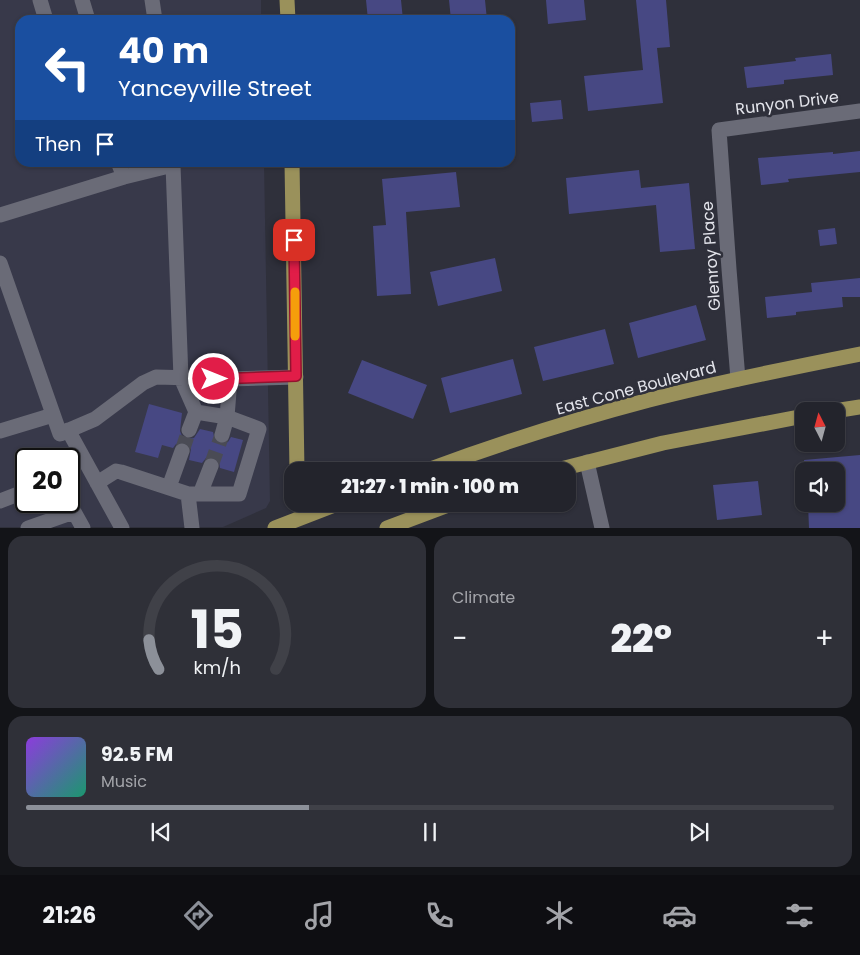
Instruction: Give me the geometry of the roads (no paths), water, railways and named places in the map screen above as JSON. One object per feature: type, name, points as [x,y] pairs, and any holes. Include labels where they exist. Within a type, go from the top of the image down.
[{"type":"main road","points":[[287,0],[288,15]]},
{"type":"main road","points":[[292,167],[297,462]]},
{"type":"main road","name":"East Cone Boulevard","points":[[451,462],[545,430],[648,400],[860,354]]},
{"type":"main road","points":[[845,409],[860,407]]},
{"type":"main road","points":[[576,465],[663,443],[795,418]]},
{"type":"main road","points":[[275,528],[312,512]]},
{"type":"main road","points":[[387,528],[430,512]]},
{"type":"street","points":[[40,0],[44,15]]},
{"type":"street","points":[[82,0],[86,15]]},
{"type":"street","points":[[152,0],[154,15]]},
{"type":"street","name":"Runyon Drive","points":[[719,130],[860,111]]},
{"type":"street","name":"Glenroy Place","points":[[719,130],[738,379]]},
{"type":"street","points":[[120,167],[124,177]]},
{"type":"street","points":[[0,215],[160,167]]},
{"type":"street","points":[[175,167],[181,378],[196,412],[189,430]]},
{"type":"street","points":[[0,263],[60,434],[95,419],[143,383],[156,378],[230,379],[296,376]]},
{"type":"street","points":[[222,434],[227,417],[230,379]]},
{"type":"street","points":[[97,483],[116,472],[122,472],[194,494],[239,494],[259,429],[227,417],[196,412]]},
{"type":"street","points":[[0,431],[53,415]]},
{"type":"street","points":[[68,430],[122,528]]},
{"type":"street","points":[[169,487],[182,451]]},
{"type":"street","points":[[587,462],[602,528]]},
{"type":"street","points":[[192,528],[194,494],[210,466]]},
{"type":"street","points":[[0,501],[15,495]]},
{"type":"street","points":[[28,528],[59,513]]},
{"type":"street","points":[[74,513],[83,528]]},
{"type":"tunnel","points":[[182,451],[189,430]]},
{"type":"tunnel","points":[[211,466],[222,435]]}]
